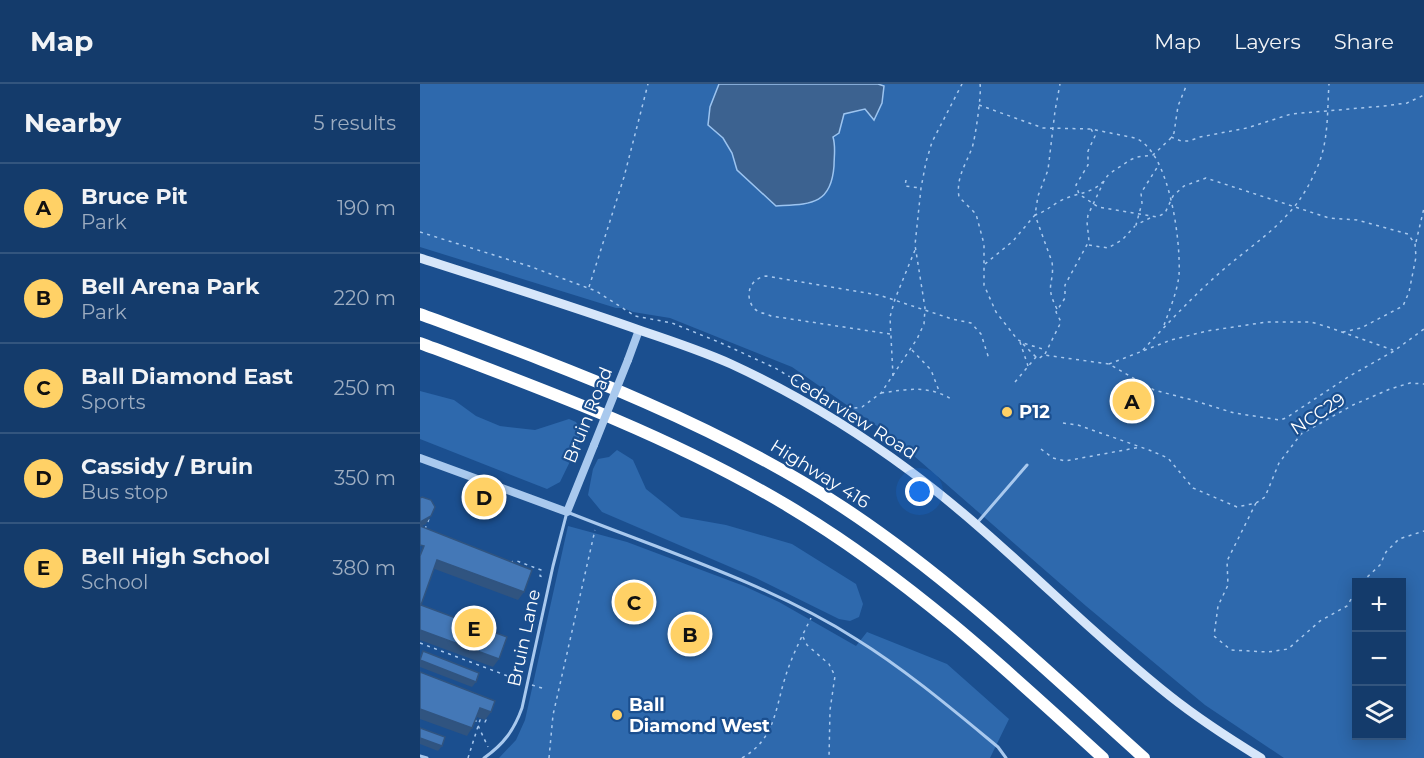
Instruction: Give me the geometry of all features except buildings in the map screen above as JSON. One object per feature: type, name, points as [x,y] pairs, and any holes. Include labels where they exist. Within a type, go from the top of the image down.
[{"type":"highway","name":"Highway 416","points":[[420,314],[498,343],[701,427],[772,465],[844,508],[950,585],[1140,757]]},
{"type":"highway","points":[[420,343],[646,432],[749,483],[789,506],[828,531],[923,600],[1044,704],[1102,758]]},
{"type":"main road","name":"Cedarview Road","points":[[420,258],[686,345],[730,364],[808,405],[909,471],[976,525],[1170,696],[1213,728],[1261,758]]},
{"type":"street","name":"Bruin Road","points":[[567,512],[639,330]]},
{"type":"street","points":[[420,458],[567,512]]},
{"type":"lane","points":[[976,525],[1027,465]]},
{"type":"lane","points":[[567,512],[762,589],[856,639],[921,684],[998,747],[1006,758]]},
{"type":"lane","name":"Bruin Lane","points":[[484,758],[501,746],[514,728],[522,708],[567,512]]},
{"type":"lane","points":[[420,756],[427,758]]},
{"type":"path","points":[[588,288],[624,177],[648,84]]},
{"type":"path","points":[[420,232],[529,266],[588,288],[634,316],[672,323],[756,358],[841,407],[848,409],[862,407],[881,393],[893,377],[924,324],[924,308],[915,249],[921,188],[933,142],[962,84]]},
{"type":"path","points":[[980,84],[973,146],[958,180],[959,197],[976,214],[984,244],[984,285],[989,299],[1003,324],[1036,357]]},
{"type":"path","points":[[1016,382],[1036,357],[1038,358],[1047,350],[1061,322],[1049,288],[1053,270],[1052,262],[1035,215],[1038,196],[1048,170],[1054,111],[1060,84]]},
{"type":"path","points":[[1057,309],[1065,298],[1065,285],[1087,245],[1090,236],[1086,222],[1092,204],[1105,180],[1109,174],[1130,160],[1153,155],[1171,137],[1174,133],[1178,106],[1187,84]]},
{"type":"path","points":[[1143,350],[1224,270],[1283,221],[1294,208],[1317,170],[1324,147],[1329,84]]},
{"type":"path","points":[[1171,137],[1189,141],[1247,128],[1291,114],[1407,103],[1424,95]]},
{"type":"path","points":[[979,105],[1043,128],[1091,129],[1140,140],[1153,155],[1159,164],[1171,200],[1178,247],[1179,276],[1163,328]]},
{"type":"path","points":[[1091,129],[1095,136],[1088,151],[1088,165],[1076,185],[1079,194],[1092,204],[1104,209],[1157,218],[1164,213],[1171,200],[1184,186],[1206,178],[1329,218],[1357,220],[1408,234],[1415,244]]},
{"type":"path","points":[[1136,225],[1142,203],[1141,193],[1159,164]]},
{"type":"path","points":[[906,180],[905,186],[921,188]]},
{"type":"path","points":[[984,265],[1013,241],[1035,215],[1060,201],[1093,190],[1105,180]]},
{"type":"path","points":[[1343,332],[1361,328],[1403,306],[1409,292],[1416,257],[1415,244],[1424,208]]},
{"type":"path","points":[[1087,245],[1108,248],[1122,240],[1136,225],[1151,218]]},
{"type":"path","points":[[893,377],[890,317],[915,249]]},
{"type":"path","points":[[890,334],[771,316],[753,307],[750,288],[755,281],[766,276],[895,299],[952,319],[971,323],[981,334],[989,359]]},
{"type":"path","points":[[1110,364],[1171,340],[1207,331],[1267,322],[1311,322],[1394,351]]},
{"type":"path","points":[[1044,354],[1110,364],[1154,390],[1192,399],[1234,413],[1280,420],[1348,376],[1394,351],[1424,329]]},
{"type":"path","points":[[1021,342],[1047,350]]},
{"type":"path","points":[[1021,342],[1028,366]]},
{"type":"path","points":[[911,349],[931,370],[939,392]]},
{"type":"path","name":"NCC29","points":[[1352,598],[1347,606],[1320,621],[1288,649],[1268,652],[1231,650],[1214,636],[1218,606],[1228,585],[1227,561],[1256,503],[1265,497],[1279,464],[1301,434],[1353,405],[1390,389],[1410,383],[1424,384]]},
{"type":"path","points":[[881,393],[921,389],[939,392],[953,400]]},
{"type":"path","points":[[1063,423],[1078,425],[1168,458],[1193,488],[1237,507],[1256,503]]},
{"type":"path","points":[[1041,449],[1053,458],[1065,461],[1142,447]]},
{"type":"path","points":[[424,532],[431,515]]},
{"type":"path","points":[[549,758],[553,715],[597,523]]},
{"type":"path","points":[[1366,578],[1380,565],[1386,552],[1400,539],[1424,531]]},
{"type":"path","points":[[507,562],[517,561],[541,570],[540,576],[550,579]]},
{"type":"path","points":[[742,758],[764,740],[771,726],[778,709],[784,680],[813,615]]},
{"type":"path","points":[[802,636],[807,645],[829,664],[835,676],[830,710],[830,758]]},
{"type":"path","points":[[420,643],[545,689]]},
{"type":"path","points":[[468,758],[480,720],[485,722],[489,714]]},
{"type":"path","points":[[474,718],[479,724],[491,753]]},
{"type":"shaded area","points":[[420,84],[1424,84],[1424,758],[1284,758],[1205,705],[1086,606],[890,435],[792,367],[670,318],[616,308],[420,247]]},
{"type":"shaded area","points":[[719,84],[878,84],[884,86],[882,103],[874,120],[865,109],[844,114],[839,133],[833,137],[835,152],[832,179],[823,196],[799,205],[776,206],[737,170],[732,153],[723,138],[708,125],[710,107]]},
{"type":"shaded area","points":[[420,391],[454,400],[476,416],[500,426],[535,430],[569,419],[576,422],[580,430],[578,445],[560,482],[547,489],[420,439]]},
{"type":"shaded area","points":[[617,450],[633,460],[646,489],[681,517],[726,525],[792,544],[856,584],[863,604],[859,617],[850,621],[839,619],[756,578],[602,512],[588,495],[593,469],[598,459],[609,457]]},
{"type":"shaded area","points":[[568,526],[627,542],[744,586],[779,602],[856,646],[867,632],[947,664],[1009,719],[990,758],[499,758],[516,740],[525,720]]},
{"type":"place","name":"Bruce Pit","points":[[1132,401]]},
{"type":"place","name":"P12","points":[[1007,412]]},
{"type":"place","name":"Cassidy / Bruin","points":[[484,497]]},
{"type":"place","name":"Ball Diamond East","points":[[634,602]]},
{"type":"place","name":"Bell High School","points":[[474,628]]},
{"type":"place","name":"Bell Arena Park","points":[[690,634]]},
{"type":"place","name":"Ball Diamond West","points":[[617,715]]}]
